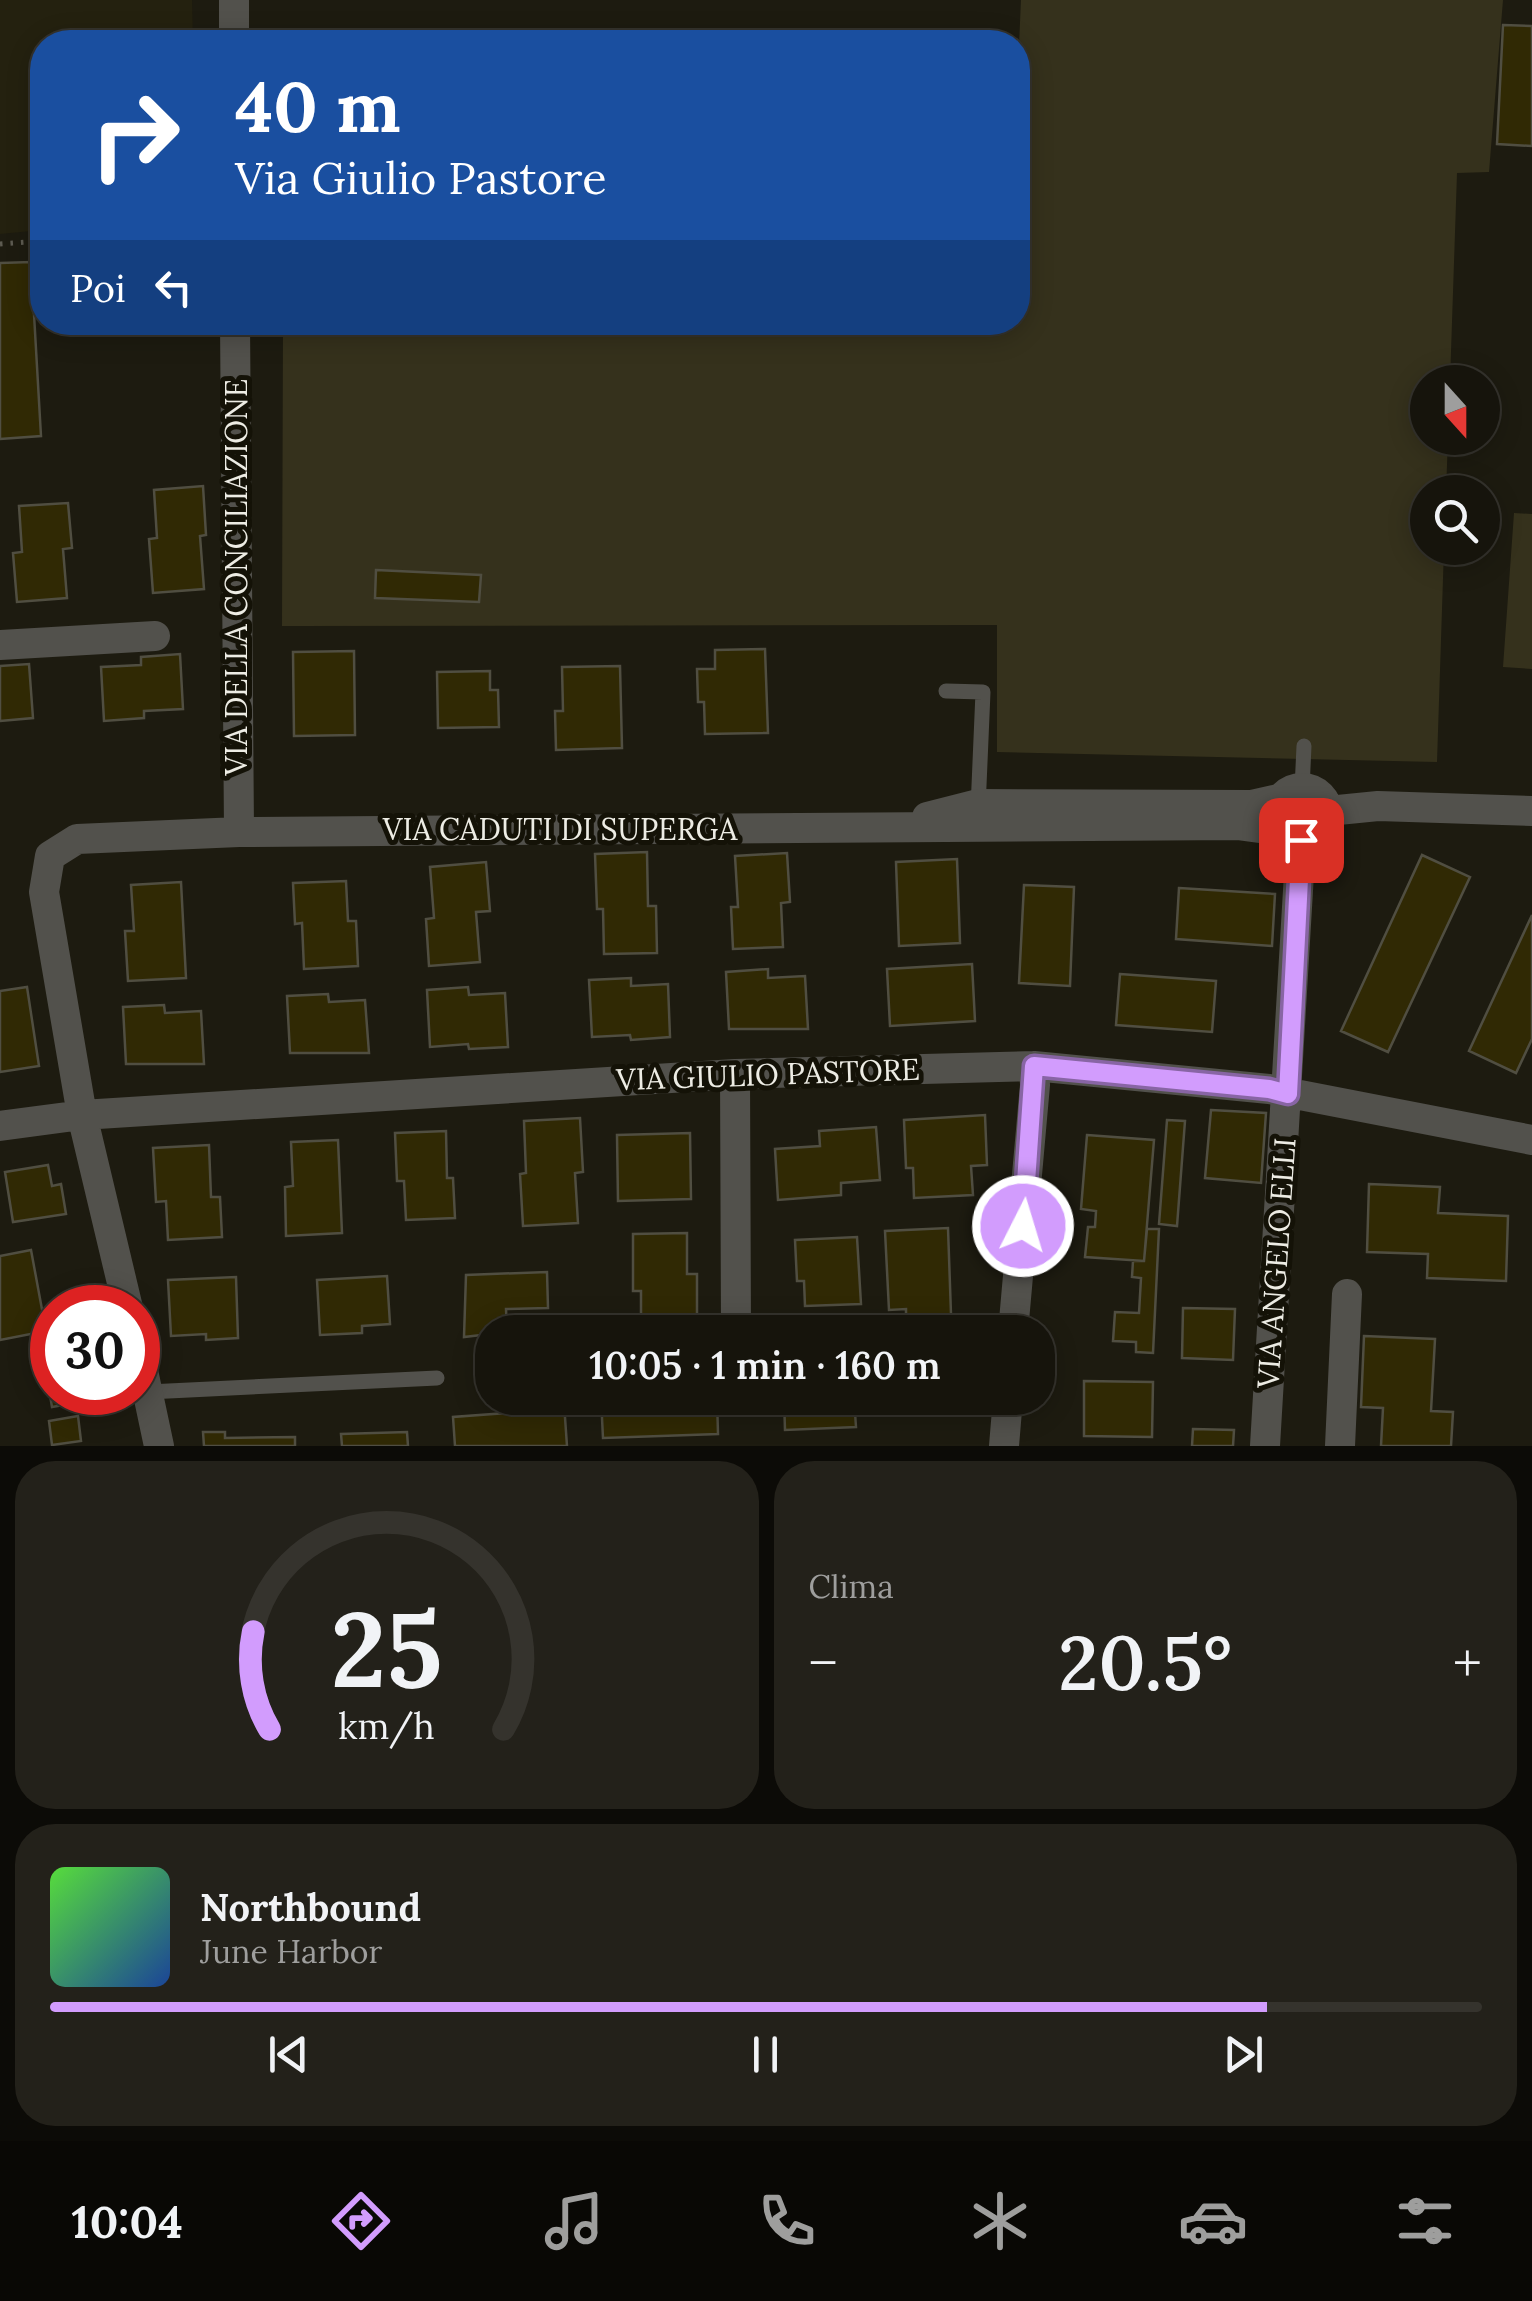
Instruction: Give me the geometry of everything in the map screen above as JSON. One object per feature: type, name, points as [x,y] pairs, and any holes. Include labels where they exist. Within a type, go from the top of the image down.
[{"type":"street","points":[[234,0],[234,30]]},
{"type":"street","name":"VIA DELLA CONCILIAZIONE","points":[[236,335],[239,832]]},
{"type":"street","points":[[0,646],[155,636]]},
{"type":"street","points":[[1292,794],[1320,796],[1328,811],[1321,832],[1292,836],[1276,818],[1292,794]]},
{"type":"street","name":"VIA CADUTI DI SUPERGA","points":[[123,1285],[82,1115],[44,892],[50,856],[77,839],[239,832],[880,828],[978,816],[1252,806],[1292,794]]},
{"type":"street","points":[[1328,811],[1378,806],[1532,811]]},
{"type":"street","name":"VIA CADUTI DI SUPERGA","points":[[978,816],[1237,826],[1292,836]]},
{"type":"street","name":"VIA ANGELO ELLI","points":[[1266,1446],[1288,1094],[1292,836]]},
{"type":"street","points":[[1015,1315],[1034,1066]]},
{"type":"street","name":"VIA GIULIO PASTORE","points":[[0,1126],[82,1115],[735,1074],[1034,1066],[1269,1089],[1532,1140]]},
{"type":"street","points":[[735,1074],[736,1315]]},
{"type":"street","points":[[1340,1446],[1347,1294]]},
{"type":"street","points":[[153,1415],[159,1446]]},
{"type":"street","points":[[1004,1446],[1007,1415]]},
{"type":"lane","points":[[946,690],[983,692],[978,816]]},
{"type":"lane","points":[[1292,794],[1304,746]]},
{"type":"lane","points":[[160,1391],[437,1378]]},
{"type":"path","points":[[0,244],[30,242]]},
{"type":"shaded area","points":[[0,0],[192,0],[193,30],[30,30],[30,231],[0,234]]},
{"type":"shaded area","points":[[1021,0],[1503,0],[1489,172],[1457,173],[1451,365],[1410,365],[1410,455],[1447,455],[1447,475],[1410,475],[1410,565],[1443,565],[1437,762],[997,752],[997,625],[282,626],[283,335],[1030,335],[1030,30],[1020,30]]},
{"type":"shaded area","points":[[1514,513],[1532,514],[1532,669],[1503,667]]},
{"type":"building","points":[[1503,25],[1532,26],[1532,146],[1497,144]]},
{"type":"building","points":[[30,262],[30,335],[35,335],[41,436],[0,439],[0,263]]},
{"type":"building","points":[[203,486],[206,535],[200,536],[204,589],[153,593],[149,539],[157,538],[154,490]]},
{"type":"building","points":[[68,503],[72,548],[63,549],[67,598],[17,602],[13,553],[22,552],[19,506]]},
{"type":"building","points":[[376,570],[481,575],[479,602],[375,598]]},
{"type":"building","points":[[765,649],[768,733],[705,734],[704,702],[698,702],[697,669],[715,669],[715,650]]},
{"type":"building","points":[[354,651],[355,735],[294,736],[293,652]]},
{"type":"building","points":[[180,654],[183,709],[144,711],[144,718],[104,721],[101,667],[141,665],[141,657]]},
{"type":"building","points":[[29,664],[33,718],[0,721],[0,666]]},
{"type":"building","points":[[620,666],[622,748],[556,750],[555,711],[563,711],[562,667]]},
{"type":"building","points":[[490,671],[490,690],[498,690],[499,727],[438,728],[437,672]]},
{"type":"building","points":[[647,852],[648,906],[656,906],[657,953],[604,954],[603,909],[597,909],[595,854]]},
{"type":"building","points":[[787,853],[790,902],[781,903],[783,947],[733,949],[731,907],[738,907],[735,856]]},
{"type":"building","points":[[1422,855],[1470,877],[1388,1052],[1341,1031]]},
{"type":"building","points":[[957,859],[960,943],[899,946],[896,862]]},
{"type":"building","points":[[486,862],[490,911],[476,912],[480,962],[429,966],[426,919],[434,918],[430,867]]},
{"type":"building","points":[[346,881],[348,921],[356,921],[358,966],[304,969],[302,923],[295,924],[293,883]]},
{"type":"building","points":[[181,882],[186,978],[128,981],[125,931],[134,931],[131,885]]},
{"type":"building","points":[[1024,885],[1074,887],[1070,986],[1019,983]]},
{"type":"building","points":[[1179,888],[1275,894],[1272,946],[1176,939]]},
{"type":"building","points":[[1532,915],[1532,1039],[1516,1073],[1469,1051]]},
{"type":"building","points":[[972,964],[975,1021],[890,1026],[887,969]]},
{"type":"building","points":[[768,969],[768,978],[805,976],[808,1029],[729,1029],[726,972]]},
{"type":"building","points":[[1120,974],[1216,981],[1212,1032],[1116,1025]]},
{"type":"building","points":[[631,978],[631,986],[668,984],[670,1037],[592,1037],[589,980]]},
{"type":"building","points":[[27,987],[39,1066],[0,1072],[0,991]]},
{"type":"building","points":[[468,987],[469,995],[505,993],[508,1047],[430,1047],[427,990]]},
{"type":"building","points":[[328,994],[329,1002],[365,1000],[369,1053],[290,1053],[287,996]]},
{"type":"building","points":[[164,1005],[165,1013],[201,1011],[204,1064],[126,1064],[123,1007]]},
{"type":"building","points":[[1211,1110],[1266,1113],[1261,1183],[1205,1178]]},
{"type":"building","points":[[985,1115],[987,1165],[971,1166],[973,1195],[914,1198],[913,1168],[906,1168],[904,1120]]},
{"type":"building","points":[[580,1118],[583,1172],[575,1173],[578,1223],[523,1226],[520,1174],[526,1173],[524,1121]]},
{"type":"building","points":[[1167,1120],[1185,1121],[1177,1226],[1159,1224]]},
{"type":"building","points":[[876,1127],[880,1180],[841,1183],[841,1195],[778,1200],[775,1149],[820,1146],[819,1131]]},
{"type":"building","points":[[446,1131],[447,1178],[453,1178],[455,1218],[406,1220],[404,1181],[397,1181],[395,1133]]},
{"type":"building","points":[[690,1133],[691,1199],[618,1201],[617,1135]]},
{"type":"building","points":[[1087,1135],[1154,1140],[1144,1261],[1085,1257],[1088,1227],[1095,1227],[1096,1211],[1081,1209]]},
{"type":"building","points":[[338,1140],[342,1233],[286,1236],[285,1187],[293,1186],[291,1142]]},
{"type":"building","points":[[209,1145],[211,1197],[220,1197],[222,1237],[168,1240],[166,1201],[156,1202],[153,1148]]},
{"type":"building","points":[[48,1165],[52,1186],[61,1184],[66,1214],[13,1222],[5,1172]]},
{"type":"building","points":[[1369,1184],[1440,1187],[1438,1213],[1508,1216],[1506,1281],[1427,1278],[1428,1254],[1367,1252]]},
{"type":"building","points":[[948,1228],[951,1314],[906,1315],[906,1309],[889,1310],[885,1231]]},
{"type":"building","points":[[1147,1229],[1159,1229],[1153,1353],[1136,1352],[1136,1342],[1113,1341],[1115,1312],[1139,1313],[1141,1278],[1132,1277],[1133,1261],[1144,1261]]},
{"type":"building","points":[[687,1233],[687,1274],[697,1274],[697,1315],[641,1315],[641,1291],[633,1291],[633,1234]]},
{"type":"building","points":[[857,1237],[861,1304],[805,1306],[804,1281],[797,1281],[795,1240]]},
{"type":"building","points":[[31,1250],[37,1285],[30,1285],[30,1334],[0,1340],[0,1256]]},
{"type":"building","points":[[547,1272],[548,1308],[506,1309],[506,1315],[475,1315],[475,1336],[464,1337],[466,1275]]},
{"type":"building","points":[[387,1276],[390,1324],[362,1326],[362,1333],[320,1335],[317,1280]]},
{"type":"building","points":[[236,1277],[238,1338],[206,1340],[206,1334],[171,1336],[168,1280]]},
{"type":"building","points":[[1183,1308],[1235,1309],[1233,1360],[1182,1358]]},
{"type":"building","points":[[1364,1336],[1435,1339],[1431,1411],[1453,1412],[1451,1446],[1381,1446],[1383,1408],[1361,1407]]},
{"type":"building","points":[[1084,1381],[1153,1382],[1152,1437],[1084,1436]]},
{"type":"building","points":[[565,1415],[567,1446],[455,1446],[453,1417]]},
{"type":"building","points":[[602,1415],[717,1415],[718,1434],[603,1438]]},
{"type":"building","points":[[785,1415],[855,1415],[856,1427],[785,1430]]},
{"type":"building","points":[[78,1416],[81,1441],[52,1445],[49,1421]]},
{"type":"building","points":[[1193,1429],[1234,1430],[1233,1446],[1192,1446]]},
{"type":"building","points":[[203,1432],[225,1432],[225,1438],[295,1437],[295,1446],[204,1446]]},
{"type":"building","points":[[407,1432],[408,1446],[342,1446],[341,1434]]},
{"type":"route","points":[[1023,1226],[1034,1066],[1288,1094],[1301,840]]}]
